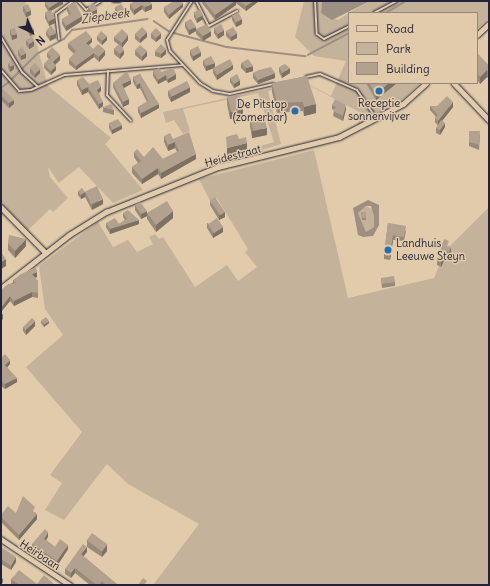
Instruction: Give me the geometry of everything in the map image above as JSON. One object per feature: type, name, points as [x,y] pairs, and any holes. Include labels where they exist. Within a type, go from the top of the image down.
[{"type":"street","points":[[478,34],[489,24]]},
{"type":"street","name":"Heidestraat","points":[[1,288],[90,221],[129,202],[218,167],[322,143],[377,120],[425,84]]},
{"type":"street","points":[[455,84],[489,120]]},
{"type":"street","points":[[1,207],[46,253]]},
{"type":"street","name":"Heirbaan","points":[[1,539],[70,585]]},
{"type":"lane","points":[[60,39],[56,14],[73,1]]},
{"type":"lane","points":[[78,1],[86,10],[101,1]]},
{"type":"lane","points":[[113,1],[120,1]]},
{"type":"lane","points":[[192,1],[167,40],[170,51],[183,65],[213,91],[230,94],[281,83]]},
{"type":"lane","points":[[196,1],[210,26],[237,11]]},
{"type":"lane","points":[[315,1],[317,34],[324,39],[348,27]]},
{"type":"lane","points":[[376,12],[397,1]]},
{"type":"lane","points":[[1,37],[22,72],[38,87]]},
{"type":"lane","points":[[1,70],[19,91],[38,87],[65,75],[183,65]]},
{"type":"lane","points":[[108,71],[107,95],[131,121]]},
{"type":"lane","points":[[301,78],[320,74],[357,90],[377,120]]},
{"type":"green space","points":[[1,1],[25,1],[48,86],[111,138],[105,144],[143,190],[113,203],[79,167],[59,183],[48,167],[50,177],[68,198],[53,212],[50,209],[26,232],[1,205]]},
{"type":"green space","points":[[304,1],[322,1],[321,13],[338,20],[348,14],[348,84],[419,84],[397,104],[358,125],[361,113],[307,84],[268,91],[281,144],[252,153],[251,149],[274,142],[258,93],[183,109],[190,131],[183,134],[174,120],[166,123],[163,112],[287,85],[306,83],[331,96],[346,61],[314,56],[295,37]]},
{"type":"green space","points":[[370,1],[489,1],[489,18],[478,28],[478,12],[351,12]]},
{"type":"green space","points":[[314,150],[348,298],[434,278],[446,250],[489,207],[489,585],[153,585],[199,524],[128,484],[107,464],[64,520],[45,510],[62,483],[50,475],[82,432],[26,367],[63,335],[45,309],[39,266],[98,222],[113,247],[128,240],[137,252],[153,244],[149,237],[155,234],[159,239],[163,237],[195,287],[227,265],[238,281],[257,267],[245,252],[248,249],[217,198],[210,201],[199,179]]},
{"type":"green space","points":[[366,206],[374,210],[374,227],[366,232],[358,213]]},
{"type":"shaded area","points":[[322,1],[370,1],[332,20],[321,13]]},
{"type":"shaded area","points":[[368,200],[379,205],[379,225],[373,236],[363,237],[358,235],[353,208]],"holes":[[[366,206],[371,206],[374,216],[374,227],[366,232],[358,213]]]},
{"type":"building","points":[[60,1],[49,8],[45,2]]},
{"type":"building","points":[[137,1],[150,1],[152,4],[145,7],[142,5],[134,10],[130,4]]},
{"type":"building","points":[[174,1],[182,1],[183,3],[169,15],[164,7]]},
{"type":"building","points":[[204,1],[235,1],[215,15]]},
{"type":"building","points":[[239,1],[254,1],[246,6]]},
{"type":"building","points":[[75,2],[82,16],[66,26],[62,19],[71,14],[67,6]]},
{"type":"building","points":[[94,3],[97,9],[92,12],[88,7]]},
{"type":"building","points":[[28,4],[31,10],[27,13],[24,6]]},
{"type":"building","points":[[121,4],[125,10],[119,13],[115,7]]},
{"type":"building","points":[[200,9],[203,15],[197,18],[194,12]]},
{"type":"building","points":[[51,10],[55,18],[49,21],[45,13]]},
{"type":"building","points":[[238,12],[242,19],[236,22],[232,16]]},
{"type":"building","points":[[191,19],[196,27],[189,30],[185,22]]},
{"type":"building","points":[[30,24],[34,29],[30,32],[27,26]]},
{"type":"building","points":[[207,24],[211,31],[203,36],[196,29]]},
{"type":"building","points":[[221,24],[224,30],[218,34],[214,28]]},
{"type":"building","points":[[51,25],[56,33],[50,36],[46,31]]},
{"type":"building","points":[[142,27],[147,32],[140,39],[135,34]]},
{"type":"building","points":[[233,27],[237,33],[231,37],[226,31]]},
{"type":"building","points":[[15,28],[17,34],[12,35],[10,29]]},
{"type":"building","points":[[156,28],[161,33],[156,38],[151,33]]},
{"type":"building","points":[[122,29],[128,35],[122,43],[114,37]]},
{"type":"building","points":[[86,31],[92,38],[86,43],[93,49],[98,44],[105,50],[99,57],[94,53],[76,66],[69,59],[76,51],[68,43]]},
{"type":"building","points":[[101,31],[107,36],[102,41],[97,36]]},
{"type":"building","points":[[32,37],[34,41],[29,44],[26,40]]},
{"type":"building","points":[[119,44],[124,50],[120,54],[114,49]]},
{"type":"building","points":[[161,44],[166,49],[161,54],[155,51]]},
{"type":"building","points":[[140,45],[147,51],[142,57],[135,50]]},
{"type":"building","points":[[198,46],[201,52],[193,56],[190,50]]},
{"type":"building","points":[[22,47],[26,53],[21,56],[18,50]]},
{"type":"building","points":[[52,47],[60,55],[53,62],[56,66],[51,71],[44,64],[51,57],[47,53]]},
{"type":"building","points":[[478,54],[489,66],[489,72],[487,70],[480,77],[478,74]]},
{"type":"building","points":[[211,56],[215,63],[206,66],[203,60]]},
{"type":"building","points":[[230,59],[233,65],[217,75],[213,68]]},
{"type":"building","points":[[248,59],[253,66],[246,68],[241,63]]},
{"type":"building","points":[[12,61],[14,65],[10,66],[8,63]]},
{"type":"building","points":[[35,63],[40,69],[35,74],[30,68]]},
{"type":"building","points":[[285,64],[290,68],[282,73],[279,67]]},
{"type":"building","points":[[271,67],[275,73],[258,80],[253,73],[259,70]]},
{"type":"building","points":[[159,68],[161,72],[173,68],[176,74],[168,79],[166,75],[158,80],[153,71]]},
{"type":"building","points":[[127,71],[131,80],[122,84],[129,99],[123,102],[113,83]]},
{"type":"building","points":[[140,74],[159,104],[141,113],[138,107],[148,101],[140,83],[137,85],[133,77]]},
{"type":"building","points":[[237,74],[240,80],[234,84],[230,78]]},
{"type":"building","points":[[307,76],[316,104],[304,107],[303,102],[277,103],[272,83]]},
{"type":"building","points":[[83,77],[89,84],[98,80],[101,86],[97,90],[103,102],[99,104],[88,87],[82,90],[77,80]]},
{"type":"building","points":[[187,81],[190,87],[171,97],[168,91]]},
{"type":"building","points":[[370,84],[388,84],[376,94]]},
{"type":"building","points":[[1,88],[14,100],[9,103],[1,95]]},
{"type":"building","points":[[239,94],[243,109],[232,113],[227,97]]},
{"type":"building","points":[[447,96],[453,102],[438,121],[435,118],[438,115],[430,106],[437,106]]},
{"type":"building","points":[[335,99],[346,105],[343,116],[333,111],[336,107],[332,105]]},
{"type":"building","points":[[111,104],[114,110],[103,107]]},
{"type":"building","points":[[264,116],[267,128],[253,131],[250,119]]},
{"type":"building","points":[[118,119],[122,125],[112,130],[109,123]]},
{"type":"building","points":[[441,120],[445,123],[440,130],[436,128]]},
{"type":"building","points":[[469,131],[480,131],[479,145],[469,142]]},
{"type":"building","points":[[189,132],[196,154],[161,173],[158,168],[142,179],[132,167],[141,161],[134,152],[137,149],[144,157],[153,147],[163,159],[179,151],[175,142],[168,145],[164,136],[170,133],[173,139]]},
{"type":"building","points":[[237,134],[239,139],[246,137],[247,143],[227,148],[226,137]]},
{"type":"building","points":[[97,186],[103,199],[91,204],[85,191]]},
{"type":"building","points":[[82,188],[85,192],[81,195],[78,191]]},
{"type":"building","points":[[215,197],[225,212],[220,215],[210,200]]},
{"type":"building","points":[[167,201],[173,211],[156,225],[147,213]]},
{"type":"building","points":[[140,202],[147,211],[141,214],[135,205]]},
{"type":"building","points":[[128,210],[139,220],[110,229],[106,223],[115,218],[119,224],[127,219],[123,213]]},
{"type":"building","points":[[361,212],[366,212],[366,218],[362,218]]},
{"type":"building","points":[[217,218],[223,227],[214,233],[208,224]]},
{"type":"building","name":"Landhuis Leeuwe Steyn","points":[[388,223],[406,226],[404,237],[393,235],[390,255],[384,254]]},
{"type":"building","points":[[9,235],[26,239],[15,251],[8,243]]},
{"type":"building","points":[[444,239],[449,241],[447,246],[451,247],[449,252],[446,251],[441,262],[437,260]]},
{"type":"building","points":[[1,252],[6,259],[1,262]]},
{"type":"building","points":[[36,267],[37,272],[32,274],[38,281],[38,293],[32,292],[14,301],[10,296],[1,308],[1,290],[8,284],[16,283],[13,280],[21,274]]},
{"type":"building","points":[[394,276],[395,282],[382,284],[381,278]]},
{"type":"building","points":[[46,317],[49,321],[44,325],[41,321]]},
{"type":"building","points":[[32,318],[35,321],[26,330],[23,327]]},
{"type":"building","points":[[5,354],[10,360],[5,365],[17,378],[5,384],[1,381],[1,358]]},
{"type":"building","points":[[23,496],[35,507],[33,511],[37,514],[19,535],[1,517],[1,515],[8,506],[16,513]]},
{"type":"building","points":[[45,529],[48,532],[44,539],[55,547],[60,539],[68,545],[57,561],[32,544]]},
{"type":"building","points":[[92,533],[107,544],[102,551],[87,540]]},
{"type":"building","points":[[83,544],[87,547],[81,554],[118,585],[106,585],[102,581],[99,585],[97,585],[75,568],[71,573],[65,569]]},
{"type":"building","points":[[1,547],[16,557],[11,566],[1,559]]},
{"type":"building","points":[[19,570],[37,584],[44,575],[54,584],[19,585],[11,579]]},
{"type":"building","points":[[143,578],[147,581],[144,585],[138,585]]},
{"type":"waterway","name":"Ziepbeek","points":[[388,12],[406,1]]},
{"type":"waterway","name":"Ziepbeek","points":[[12,79],[37,54],[64,39],[72,30],[147,19]]},
{"type":"waterway","name":"Ziepbeek","points":[[154,21],[169,31]]},
{"type":"waterway","name":"Ziepbeek","points":[[174,33],[227,47],[305,56]]},
{"type":"waterway","name":"Ziepbeek","points":[[308,55],[348,34]]},
{"type":"waterway","name":"Ziepbeek","points":[[1,88],[9,82]]},
{"type":"place","name":"Receptie sonnenvijver","points":[[379,91]]},
{"type":"place","name":"De Pitstop (zomerbar)","points":[[295,111]]},
{"type":"place","name":"Landhuis Leeuwe Steyn","points":[[388,250]]}]
